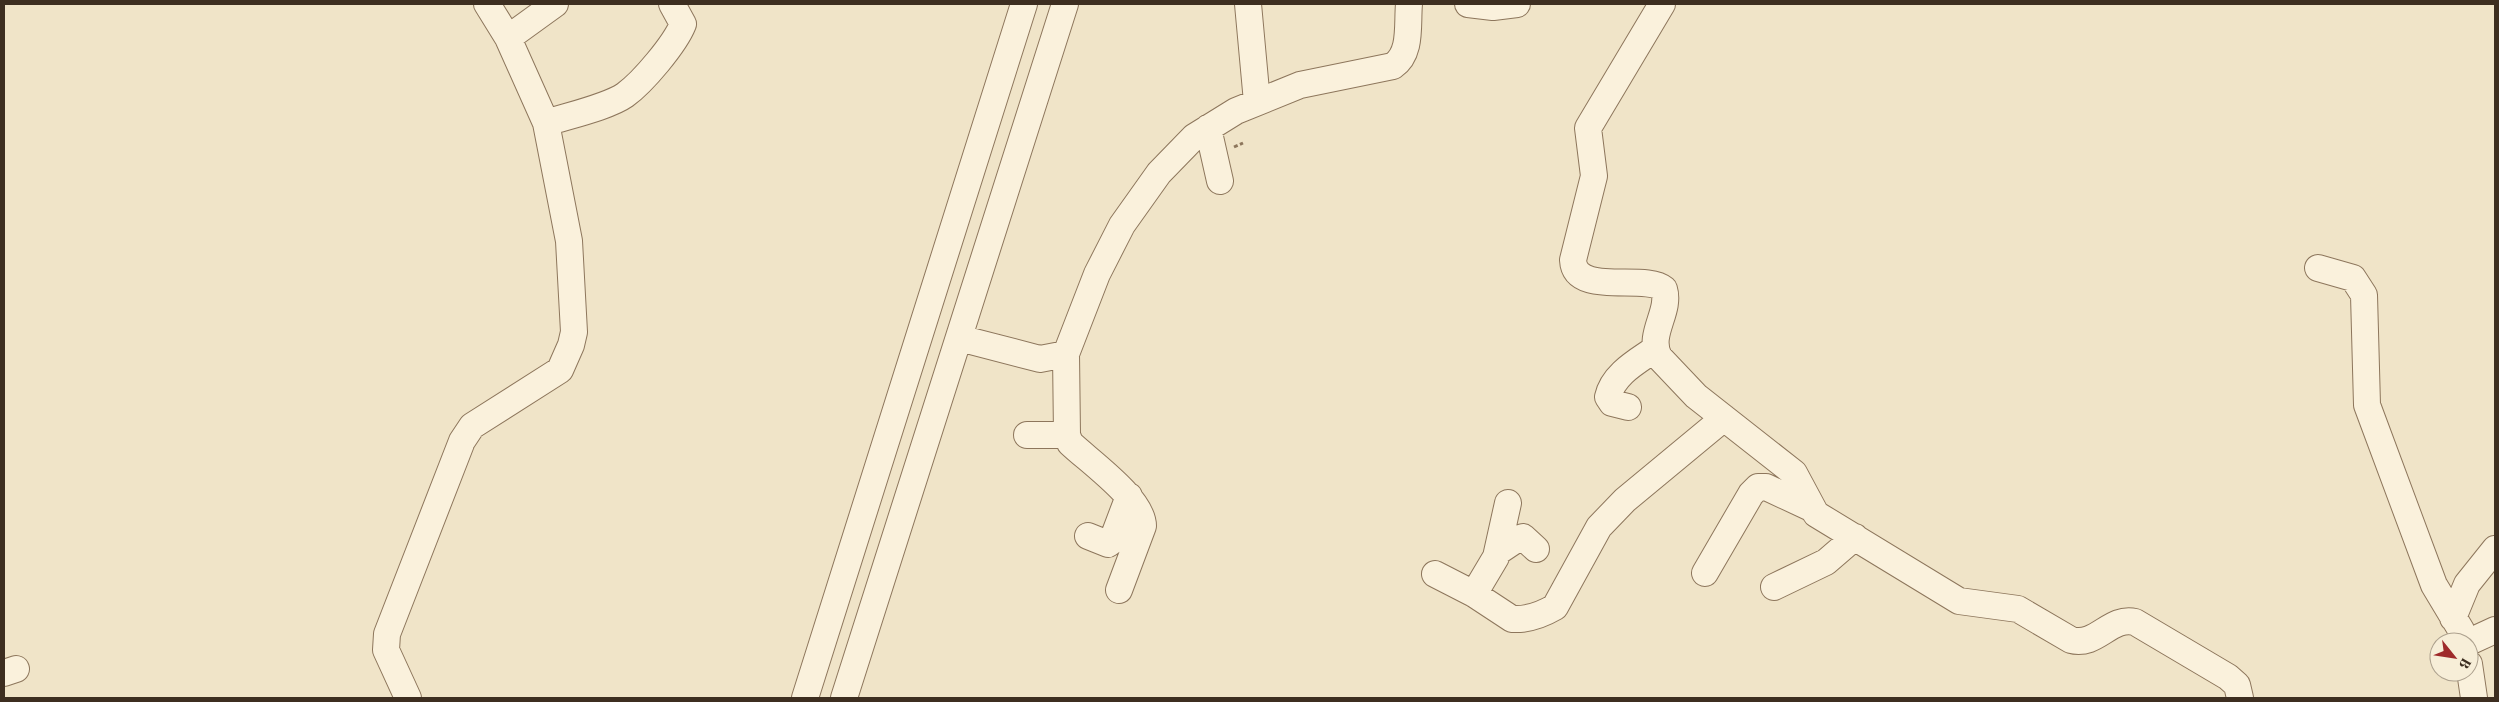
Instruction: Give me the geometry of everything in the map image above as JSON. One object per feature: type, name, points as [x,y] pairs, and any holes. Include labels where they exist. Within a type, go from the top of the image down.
[{"type":"street","points":[[408,698],[386,650],[387,634],[462,441],[472,426],[485,416],[560,370],[574,332],[569,241],[546,123],[508,38],[487,4]]},
{"type":"street","points":[[508,38],[555,4]]},
{"type":"street","points":[[546,123],[613,101],[626,94],[676,39],[683,24],[672,4]]},
{"type":"street","points":[[805,698],[1024,4]]},
{"type":"street","points":[[844,698],[1065,4]]},
{"type":"street","points":[[1248,4],[1257,102]]},
{"type":"street","points":[[1119,590],[1143,526],[1143,516],[1129,496],[1070,443],[1067,436],[1066,354],[1097,274],[1122,225],[1159,173],[1194,137],[1236,111],[1300,85],[1393,66],[1401,61],[1406,51],[1409,4]]},
{"type":"street","points":[[1468,4],[1493,7],[1516,4]]},
{"type":"street","points":[[1662,4],[1588,128],[1594,176],[1573,260],[1574,267],[1578,272],[1602,282],[1652,282],[1664,289],[1665,304],[1655,339],[1655,349],[1659,356],[1696,396],[1794,473],[1801,482],[1811,508],[1816,514],[1959,601],[2018,609],[2071,640],[2081,642],[2091,640],[2119,622],[2126,620],[2135,622],[2228,677],[2237,685],[2240,698]]},
{"type":"street","points":[[1208,128],[1220,181]]},
{"type":"street","points":[[2318,268],[2353,278],[2364,294],[2367,406],[2434,585],[2460,632]]},
{"type":"street","points":[[959,338],[1040,359],[1066,354]]},
{"type":"street","points":[[1628,407],[1612,403],[1608,397],[1610,390],[1625,370],[1655,349]]},
{"type":"street","points":[[1435,574],[1474,594],[1512,619],[1520,620],[1544,613],[1555,607],[1598,527],[1625,500],[1724,418]]},
{"type":"street","points":[[1027,435],[1067,436]]},
{"type":"street","points":[[1705,573],[1751,494],[1758,487],[1766,487],[1811,508]]},
{"type":"street","points":[[1088,536],[1108,544],[1112,541],[1129,496]]},
{"type":"street","points":[[1474,594],[1499,551],[1508,503]]},
{"type":"street","points":[[1774,587],[1818,566],[1855,537]]},
{"type":"street","points":[[1499,551],[1517,539],[1523,538],[1536,549]]},
{"type":"street","points":[[2453,618],[2467,584],[2495,548]]},
{"type":"street","points":[[2479,637],[2495,630]]},
{"type":"street","points":[[2472,682],[2474,698]]}]
